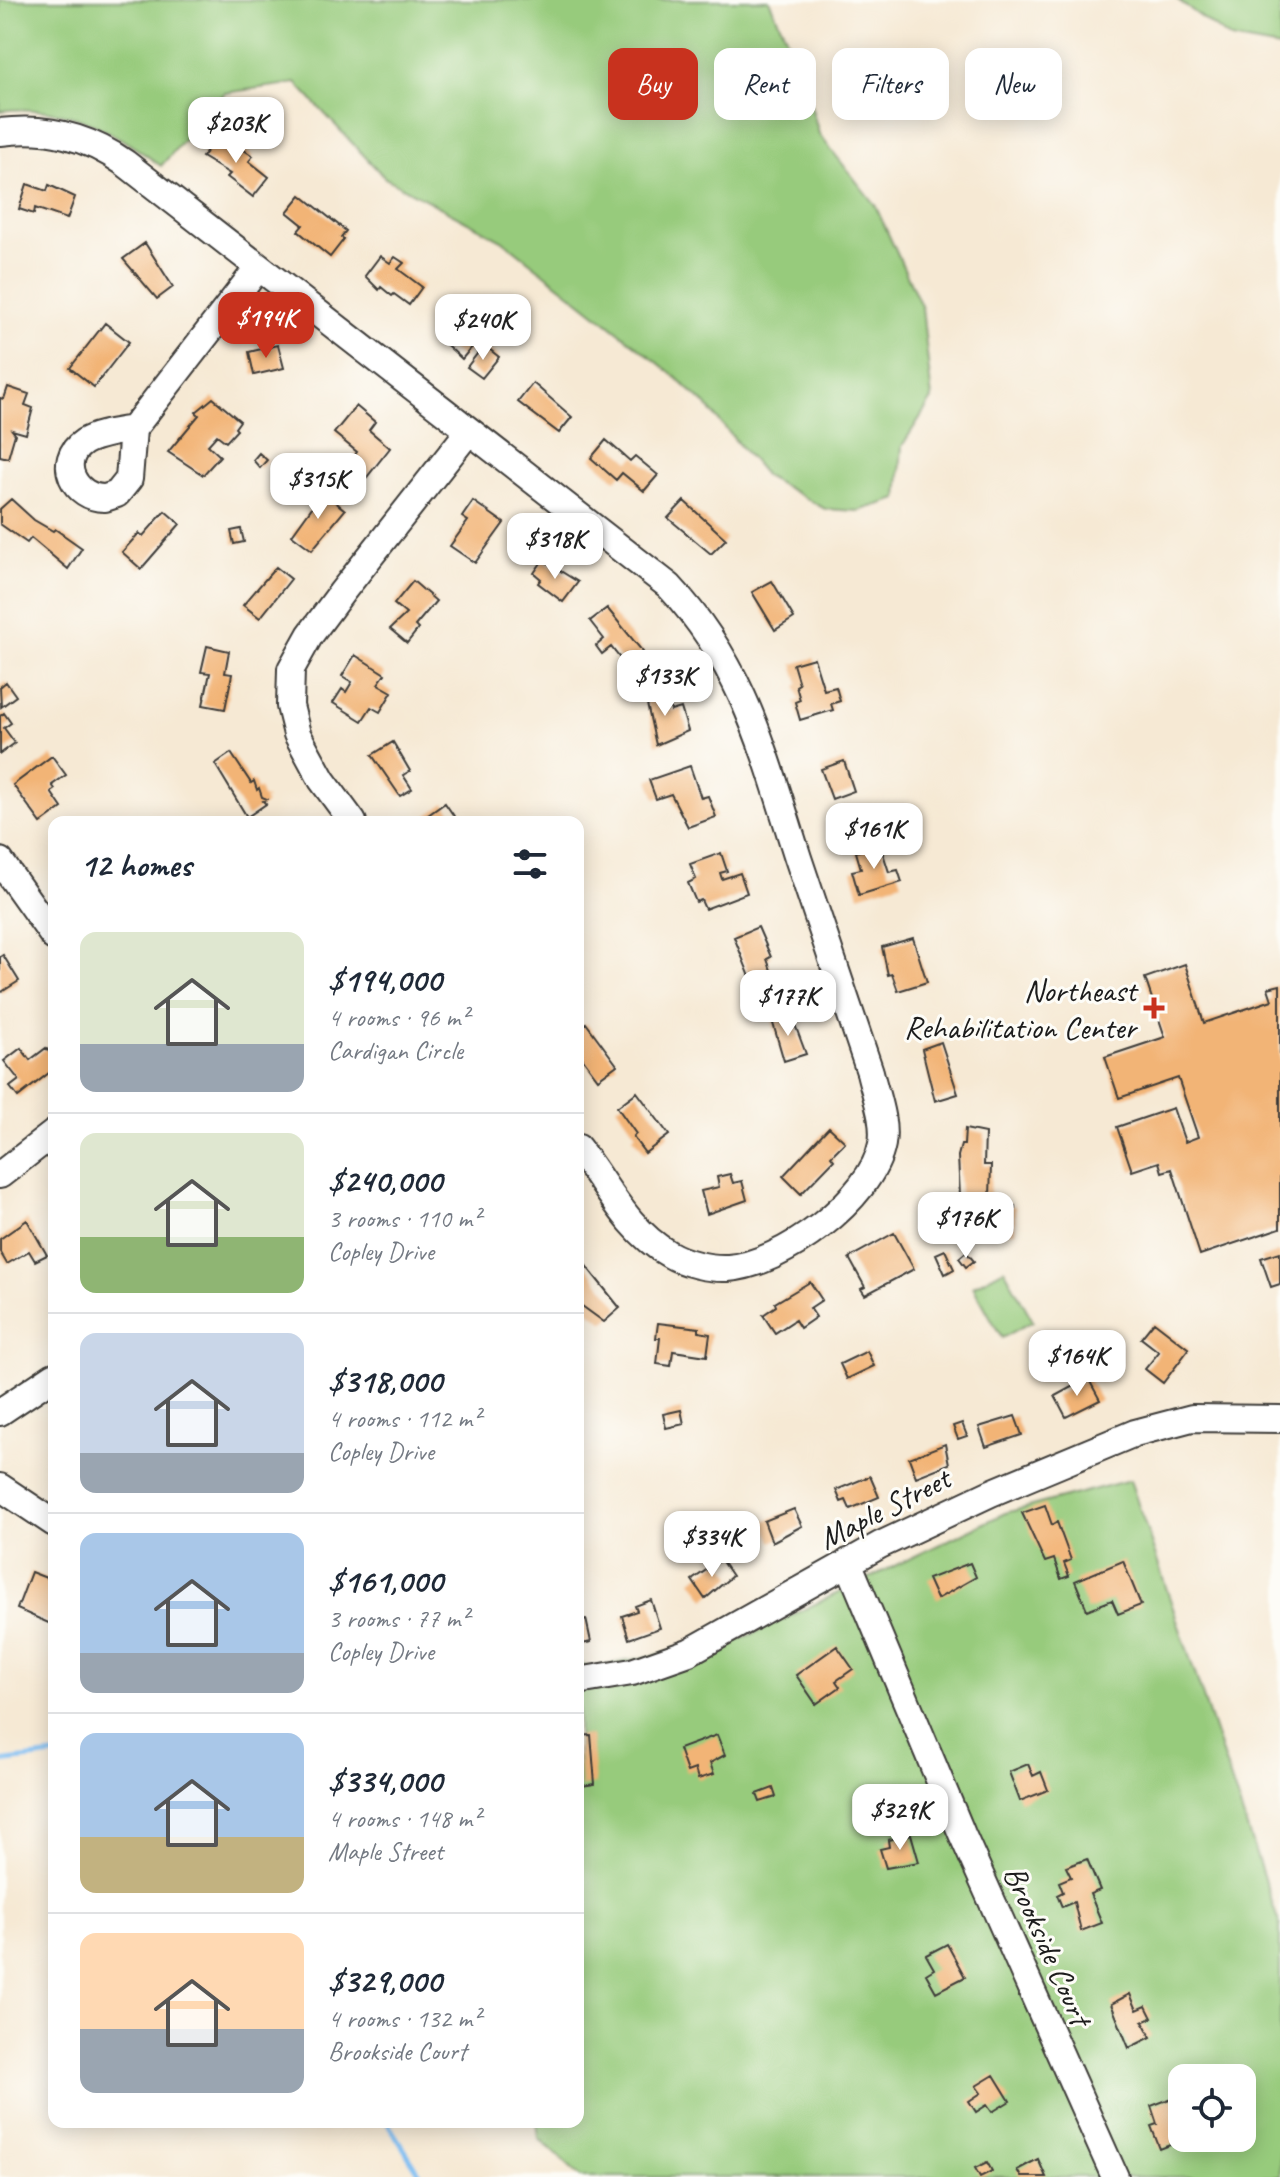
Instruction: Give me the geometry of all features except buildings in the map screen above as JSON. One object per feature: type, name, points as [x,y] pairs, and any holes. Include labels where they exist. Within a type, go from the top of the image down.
[{"type":"street","points":[[0,132],[59,132],[105,149],[669,586],[698,618],[721,651],[745,700],[768,764],[870,1072],[882,1120],[883,1143],[876,1162],[850,1203],[823,1225],[786,1246],[727,1268],[688,1262],[653,1242],[625,1214],[584,1156]]},
{"type":"street","points":[[133,429],[258,268]]},
{"type":"street","points":[[349,816],[322,780],[297,734],[290,706],[291,669],[310,635],[342,592],[469,431]]},
{"type":"street","points":[[0,861],[48,929]]},
{"type":"street","points":[[0,1175],[48,1138]]},
{"type":"street","points":[[0,1412],[48,1380]]},
{"type":"street","name":"Maple Street","points":[[584,1680],[632,1672],[689,1652],[848,1562],[991,1493],[1135,1433],[1192,1418],[1280,1419]]},
{"type":"street","points":[[0,1487],[48,1519]]},
{"type":"street","name":"Brookside Court","points":[[848,1562],[962,1834],[1115,2177]]},
{"type":"green space","points":[[0,0],[769,0],[791,48],[714,48],[714,120],[815,120],[819,134],[875,205],[922,308],[932,399],[902,446],[898,499],[858,511],[825,509],[765,476],[707,406],[671,373],[502,240],[385,178],[296,83],[225,93],[161,166],[123,140],[86,121],[45,111],[0,111]]},
{"type":"green space","points":[[1178,0],[1280,0],[1280,48],[1231,39]]},
{"type":"green space","points":[[1004,1269],[1033,1321],[1002,1338],[973,1286]]},
{"type":"green space","points":[[1130,1480],[1280,1926],[1280,2177],[581,2177],[539,2138],[538,2128],[584,2128],[584,1664],[594,1667],[744,1638],[1005,1513]]},
{"type":"waterway","points":[[0,1762],[48,1756]]},
{"type":"waterway","points":[[391,2128],[422,2177]]},
{"type":"place","name":"Northeast Rehabilitation Center","points":[[1154,1008]]}]
